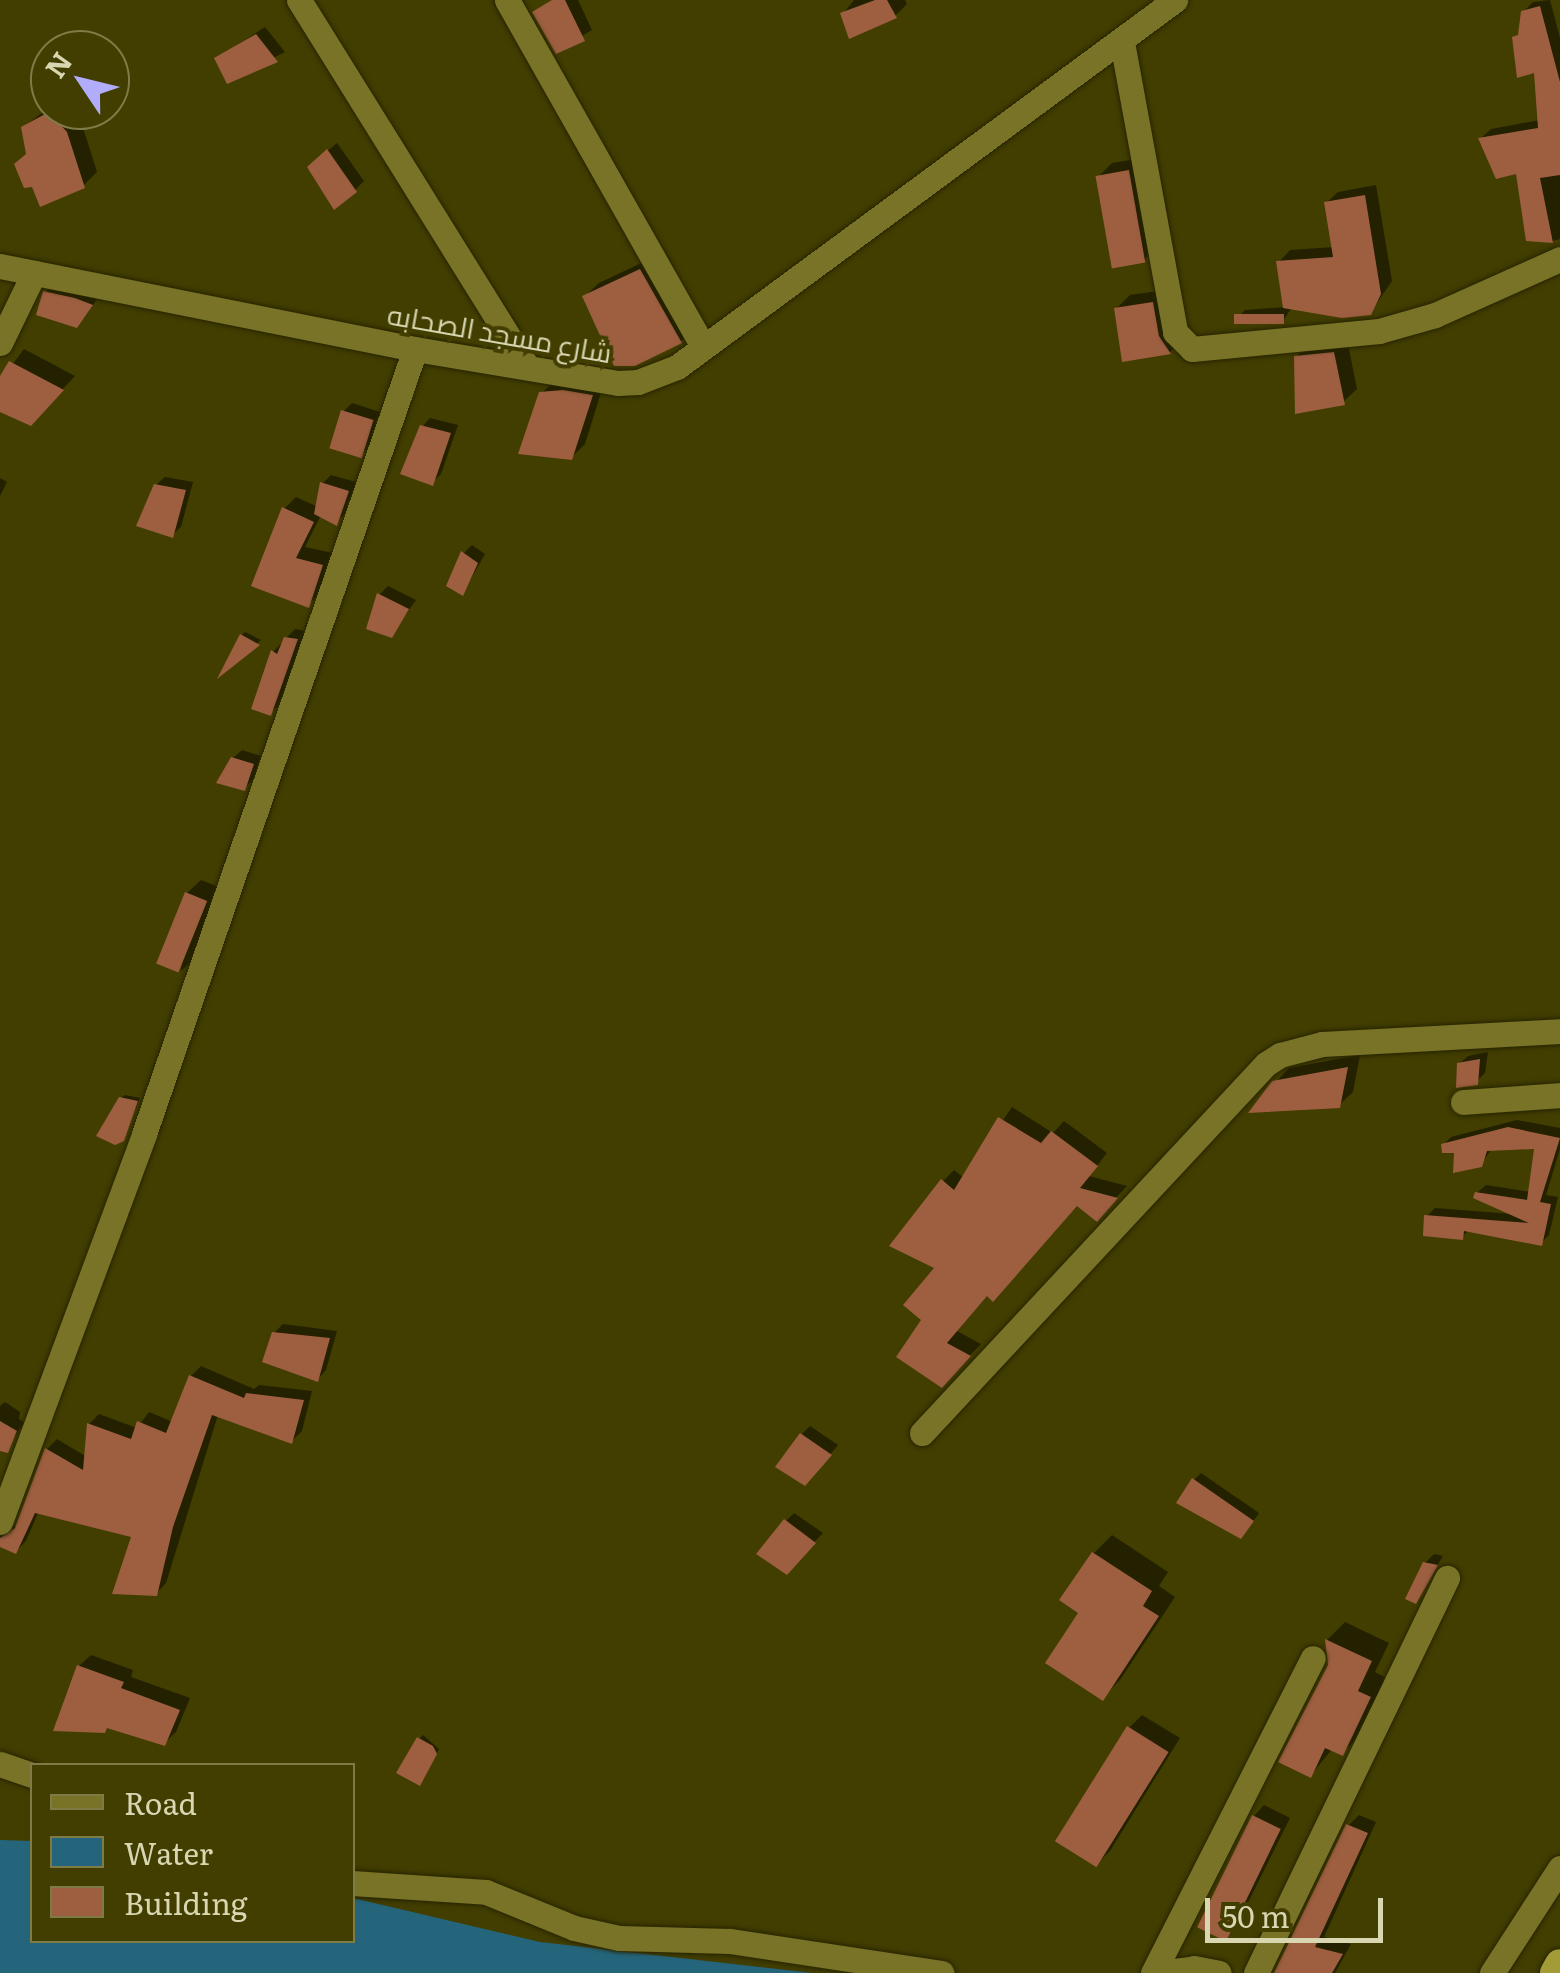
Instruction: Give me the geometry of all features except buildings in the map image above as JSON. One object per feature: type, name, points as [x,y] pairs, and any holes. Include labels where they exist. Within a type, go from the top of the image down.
[{"type":"highway","points":[[1555,1973],[1560,1964]]},
{"type":"street","points":[[299,0],[526,367]]},
{"type":"street","points":[[507,0],[703,347]]},
{"type":"street","name":"شارع مسجد الصحابه","points":[[0,266],[415,349],[638,382],[676,367],[1174,0]]},
{"type":"street","points":[[1122,42],[1175,332],[1192,349],[1379,331],[1435,314],[1560,259]]},
{"type":"street","points":[[0,343],[34,272]]},
{"type":"street","points":[[0,1522],[144,1134],[415,349]]},
{"type":"street","points":[[922,1433],[1266,1064],[1280,1055],[1322,1044],[1560,1031]]},
{"type":"street","points":[[1463,1102],[1560,1095]]},
{"type":"street","points":[[1256,1973],[1447,1578]]},
{"type":"street","points":[[1157,1973],[1314,1658]]},
{"type":"street","points":[[0,1764],[30,1773]]},
{"type":"street","points":[[1492,1973],[1560,1868]]},
{"type":"street","points":[[355,1883],[486,1892],[574,1928],[619,1938],[730,1941],[942,1973]]},
{"type":"street","points":[[1157,1973],[1194,1968],[1218,1973]]},
{"type":"water","points":[[0,1840],[30,1841],[30,1943],[355,1943],[355,1898],[540,1942],[813,1973],[0,1973]]}]
